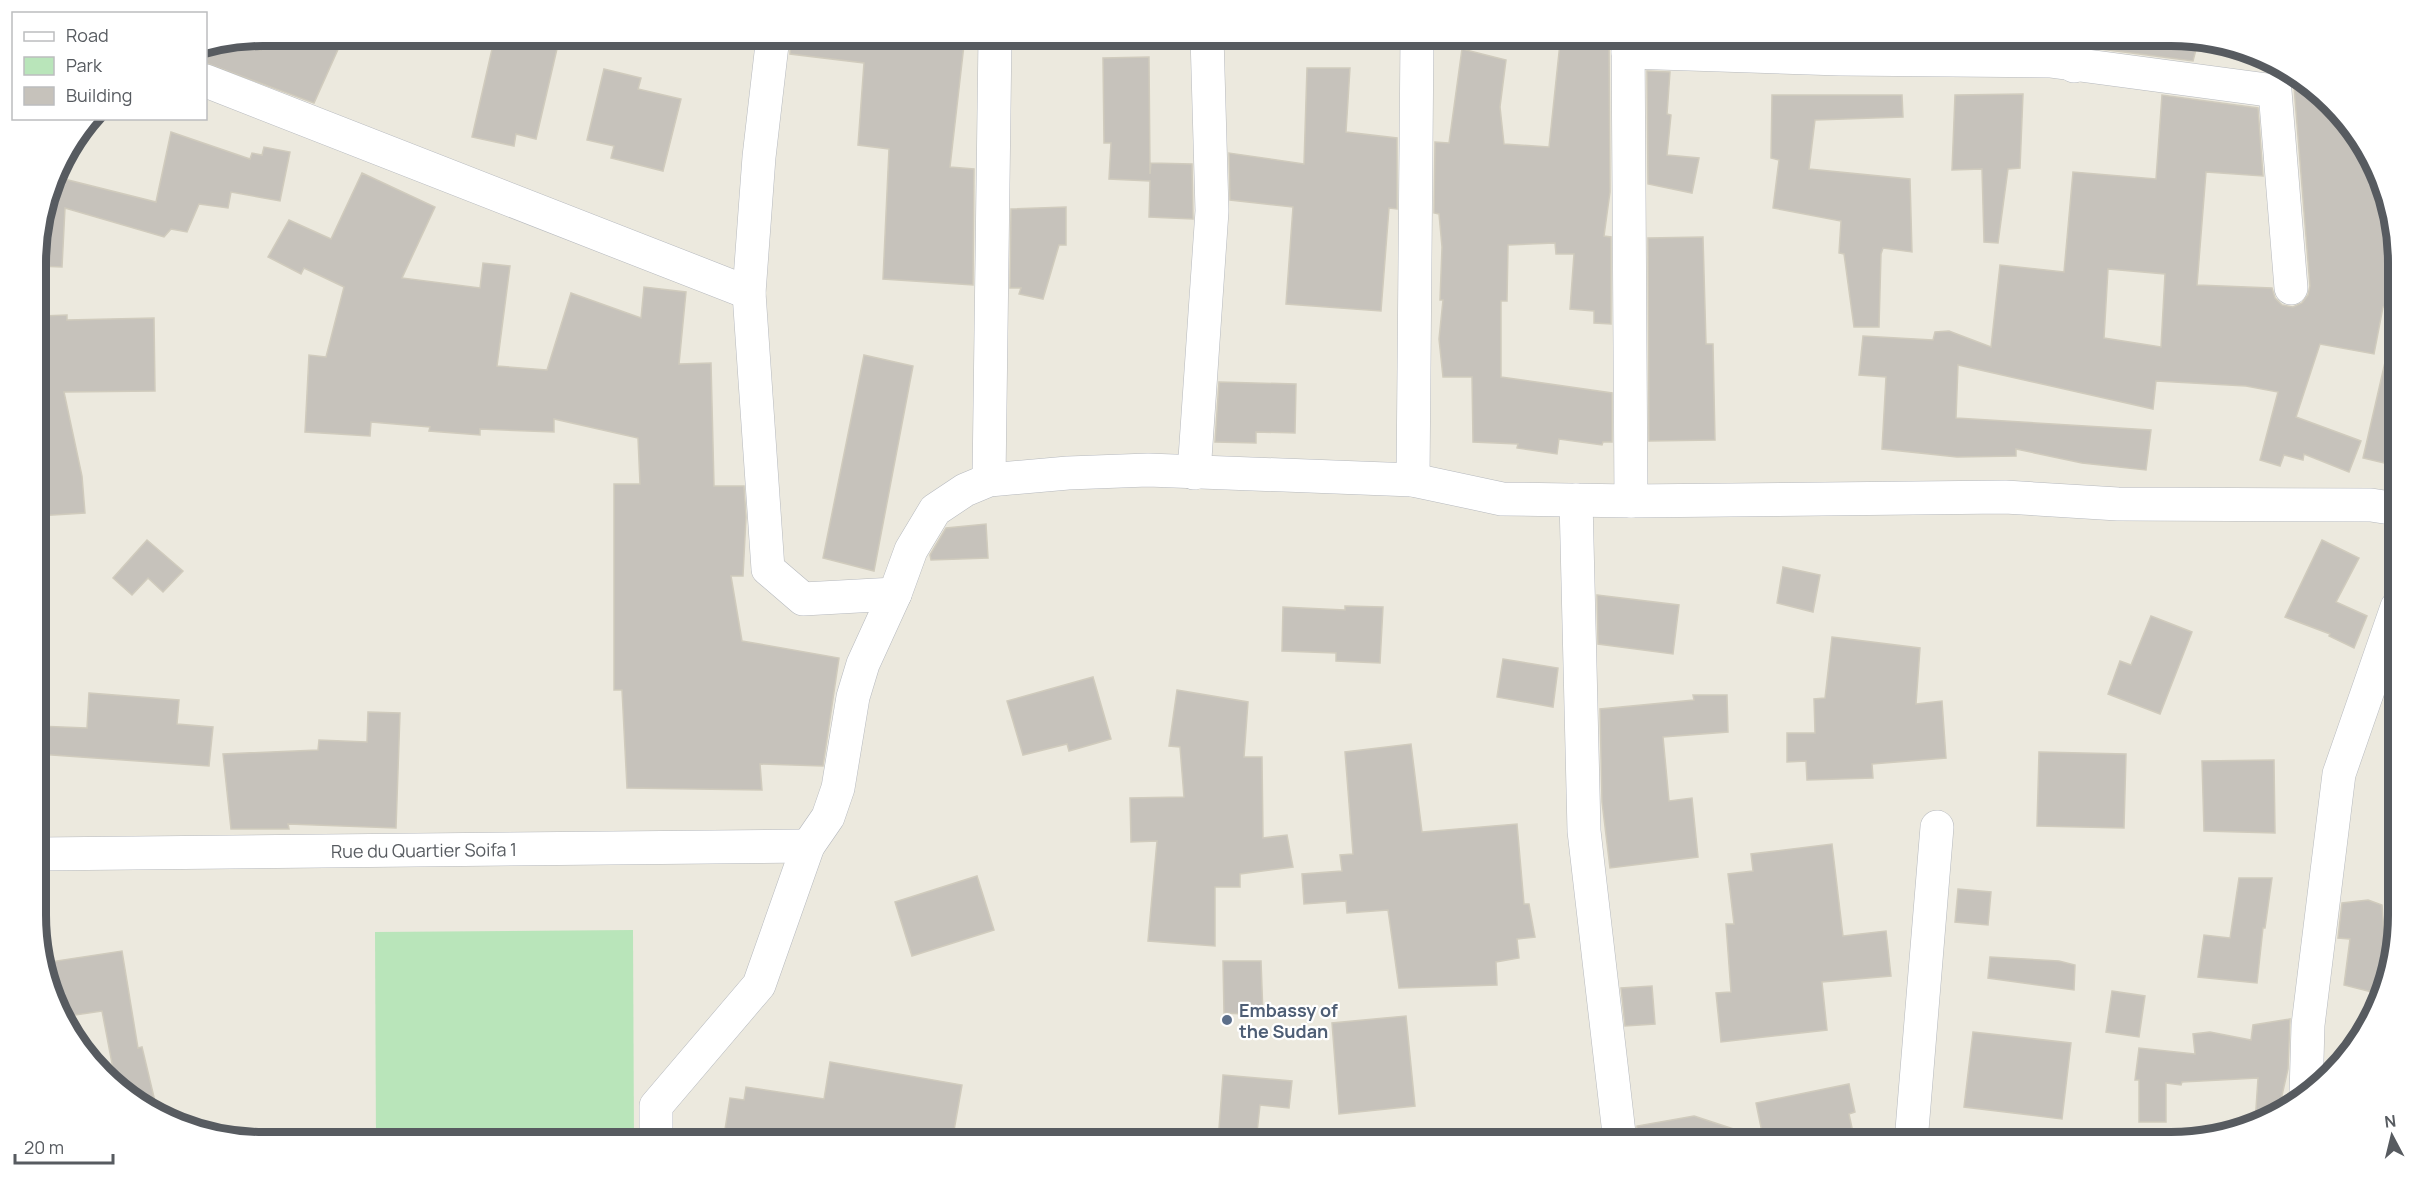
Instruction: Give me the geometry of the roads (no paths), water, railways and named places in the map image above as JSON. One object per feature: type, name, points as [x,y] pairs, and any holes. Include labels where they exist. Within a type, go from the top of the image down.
[{"type":"street","points":[[772,46],[759,157],[749,293],[768,569],[803,599],[895,594]]},
{"type":"street","points":[[989,480],[995,46]]},
{"type":"street","points":[[1194,473],[1212,211],[1207,46]]},
{"type":"street","points":[[1413,480],[1417,46]]},
{"type":"street","points":[[1628,46],[1631,501]]},
{"type":"street","points":[[1656,46],[1840,59],[2050,61],[2074,51],[2276,91],[2291,288]]},
{"type":"street","points":[[207,81],[749,293]]},
{"type":"street","points":[[656,1132],[656,1106],[759,985],[808,846],[828,817],[838,788],[853,697],[863,664],[895,594],[911,550],[935,510],[965,490],[989,480],[1080,472],[1148,470],[1413,480],[1502,500],[2005,497],[2118,504],[2371,505],[2388,508]]},
{"type":"street","points":[[1576,500],[1584,831],[1619,1132]]},
{"type":"street","points":[[2306,1084],[2308,1025],[2339,774],[2388,633]]},
{"type":"street","points":[[1912,1132],[1937,827]]},
{"type":"street","name":"Rue du Quartier Soifa 1","points":[[46,854],[808,846]]},
{"type":"place","name":"Embassy of the Sudan","points":[[1227,1020]]}]
